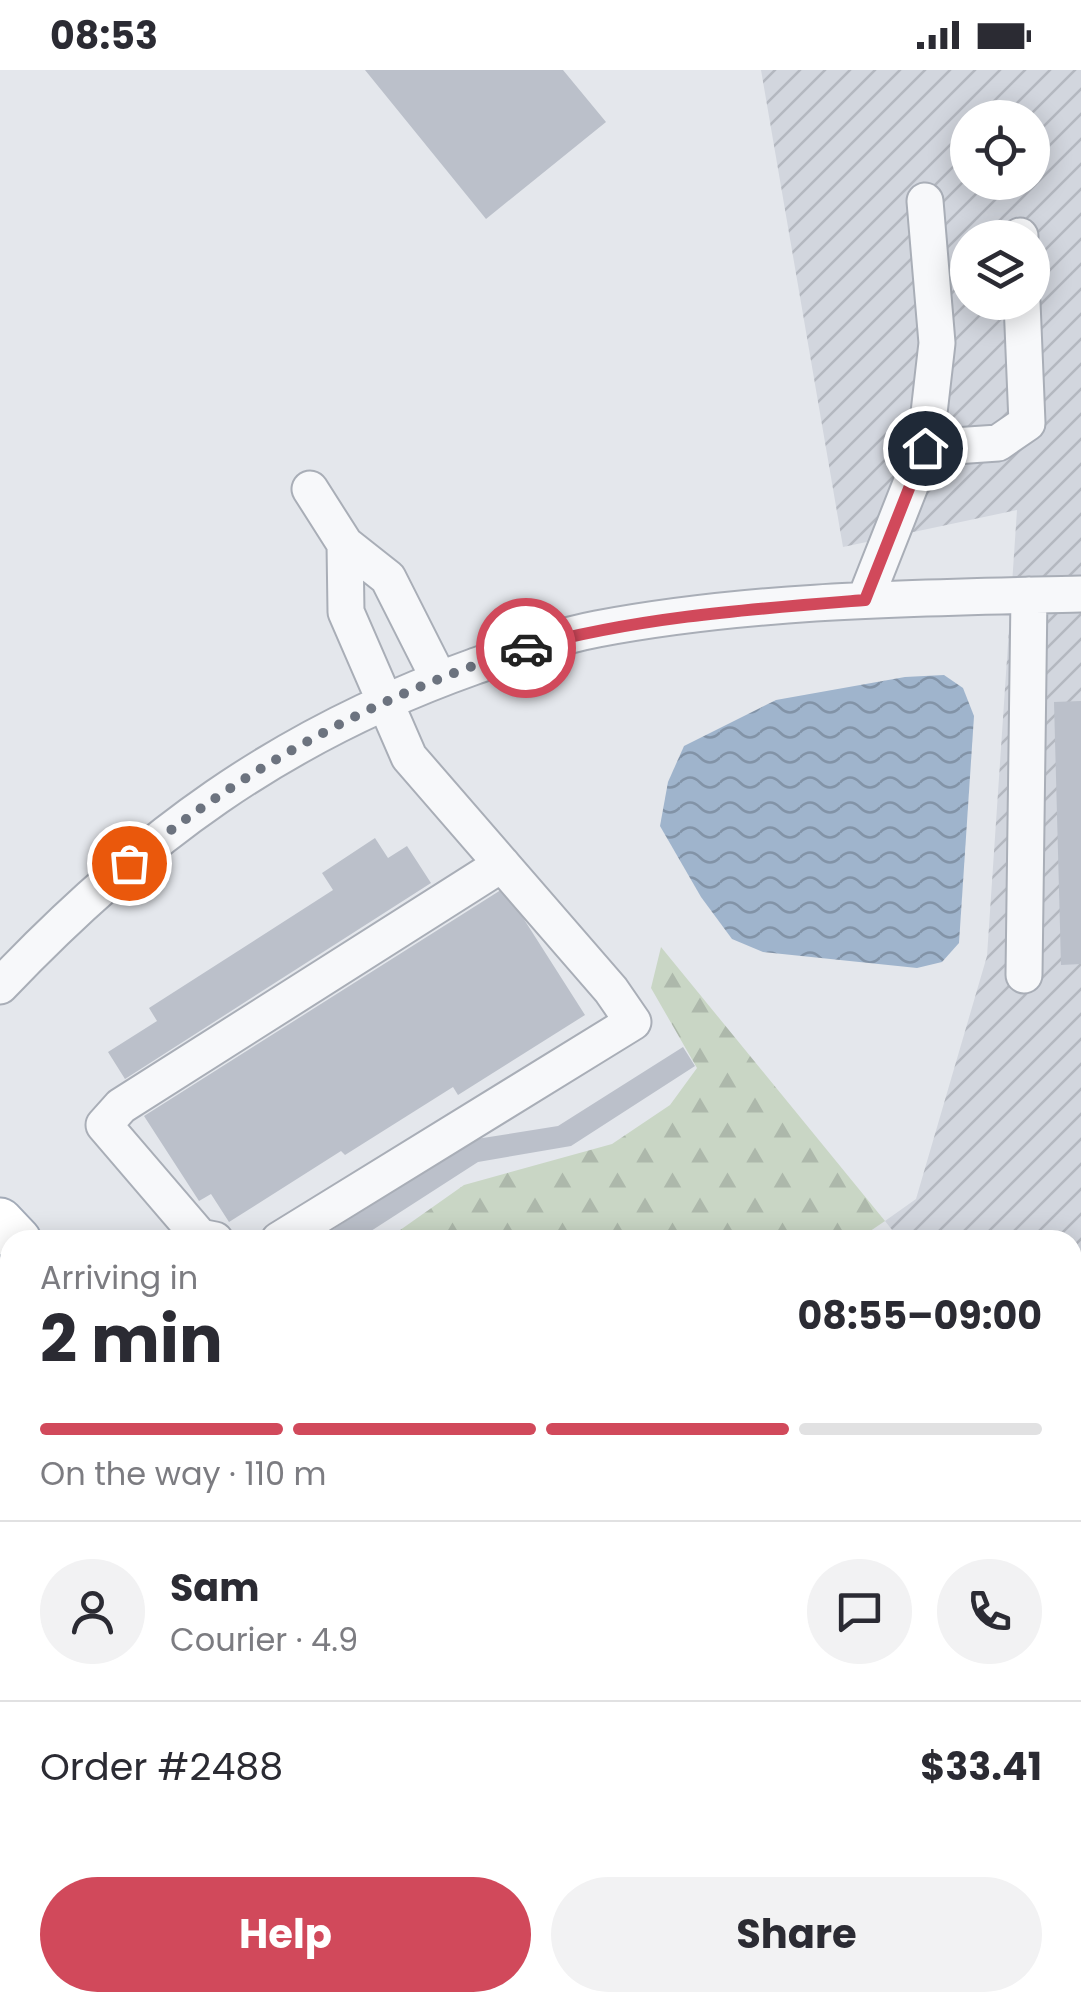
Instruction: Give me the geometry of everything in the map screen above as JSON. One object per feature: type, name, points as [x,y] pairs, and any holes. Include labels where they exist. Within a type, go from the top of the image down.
[{"type":"street","points":[[865,600],[925,448],[937,343],[926,201]]},
{"type":"street","points":[[925,448],[998,443],[1027,422],[1023,320]]},
{"type":"street","points":[[310,489],[346,544],[388,578],[438,679]]},
{"type":"street","points":[[295,1230],[632,1022],[611,990],[409,758],[346,612],[346,544]]},
{"type":"street","points":[[0,986],[101,886],[185,817],[255,770],[384,701],[438,679],[594,630],[718,612],[865,600],[1081,594]]},
{"type":"street","points":[[1024,976],[1029,595]]},
{"type":"street","points":[[195,1230],[104,1126],[120,1106],[502,864]]},
{"type":"shaded area","points":[[761,70],[1081,70],[1081,1230],[892,1230],[885,1221],[916,1199],[987,956],[1017,510],[843,547]]},
{"type":"green space","points":[[661,947],[885,1221],[872,1230],[400,1230],[464,1185],[612,1144],[670,1105],[697,1068],[651,988]]},
{"type":"water","points":[[944,675],[963,688],[974,716],[959,943],[942,962],[917,968],[763,952],[732,939],[701,897],[660,826],[668,782],[684,746],[776,700],[905,677]]},
{"type":"building","points":[[365,70],[563,70],[606,122],[486,219]]},
{"type":"building","points":[[1081,701],[1081,964],[1061,965],[1054,702]]},
{"type":"building","points":[[375,838],[388,858],[407,846],[431,883],[125,1079],[108,1052],[157,1021],[149,1008],[333,890],[322,873]]},
{"type":"building","points":[[504,888],[585,1015],[458,1095],[453,1087],[229,1222],[211,1194],[199,1201],[144,1116]]},
{"type":"building","points":[[683,1047],[695,1066],[571,1146],[478,1162],[373,1230],[332,1230],[470,1140],[558,1126]]},
{"type":"way so far","points":[[129,863],[185,817],[318,734],[384,701],[526,648]]},
{"type":"route","points":[[526,648],[625,625],[718,612],[865,600],[925,448]]}]
